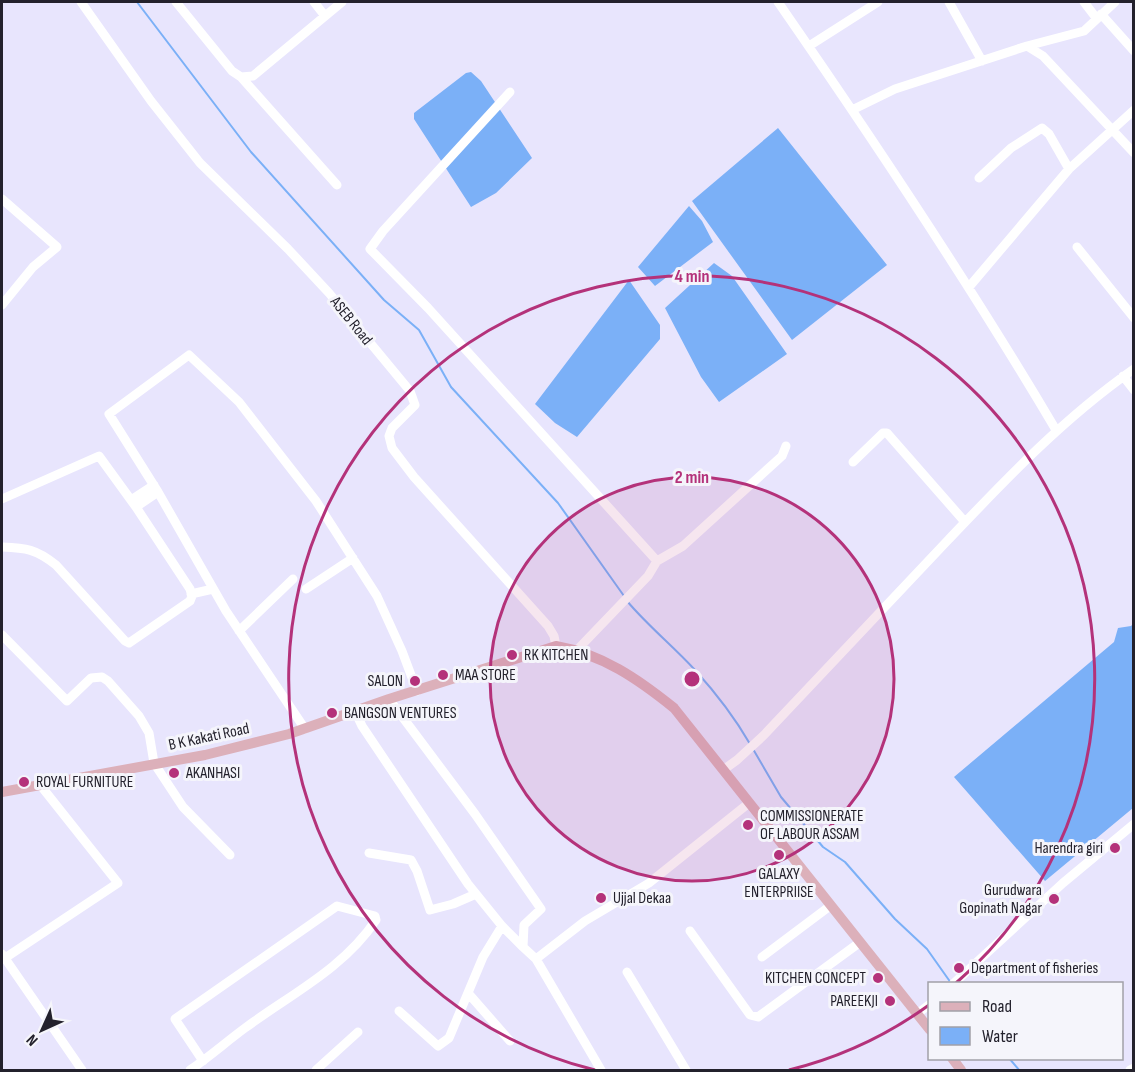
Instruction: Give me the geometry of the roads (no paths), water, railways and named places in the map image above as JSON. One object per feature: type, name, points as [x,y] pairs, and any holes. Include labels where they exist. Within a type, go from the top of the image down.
[{"type":"main road","points":[[556,646],[599,658],[642,682],[674,708],[928,1028]]},
{"type":"main road","name":"B K Kakati Road","points":[[2,792],[205,755],[305,729],[389,699],[556,646]]},
{"type":"street","name":"ASEB Road","points":[[81,2],[151,101],[200,163],[288,249],[329,293],[410,391],[415,405],[392,428],[389,436],[392,448],[414,477],[548,626],[554,636],[556,646]]},
{"type":"street","points":[[176,2],[232,71],[242,77],[337,185]]},
{"type":"street","points":[[314,2],[325,16]]},
{"type":"street","points":[[242,77],[253,76],[342,2]]},
{"type":"street","points":[[778,2],[969,287],[1056,430]]},
{"type":"street","points":[[809,46],[878,2]]},
{"type":"street","points":[[949,2],[982,61]]},
{"type":"street","points":[[1084,2],[1134,51]]},
{"type":"street","points":[[852,110],[895,89],[1026,46],[1084,31],[1115,2]]},
{"type":"street","points":[[1026,46],[1043,56],[1134,153]]},
{"type":"street","points":[[510,92],[383,231],[370,249],[428,308],[657,561]]},
{"type":"street","points":[[969,287],[1069,169],[1134,110]]},
{"type":"street","points":[[979,178],[1011,148],[1042,128],[1049,134],[1069,169]]},
{"type":"street","points":[[2,199],[57,247],[33,267],[2,304]]},
{"type":"street","points":[[1077,247],[1134,318]]},
{"type":"street","points":[[305,729],[239,631],[156,488],[109,414],[189,355],[239,402],[316,501],[377,596],[417,691]]},
{"type":"street","points":[[723,770],[764,735],[965,522],[1056,430],[1095,396],[1134,369]]},
{"type":"street","points":[[1123,376],[1134,390]]},
{"type":"street","points":[[853,462],[883,433],[887,433],[965,522]]},
{"type":"street","points":[[577,650],[648,576],[657,561],[683,546],[782,456],[786,446]]},
{"type":"street","points":[[2,500],[96,456],[102,458],[191,591],[190,600],[129,643],[56,565],[43,555],[27,548],[2,547]]},
{"type":"street","points":[[134,504],[156,488]]},
{"type":"street","points":[[306,589],[352,558]]},
{"type":"street","points":[[239,631],[293,579]]},
{"type":"street","points":[[191,591],[212,586]]},
{"type":"street","points":[[2,634],[67,701],[91,678],[102,677],[108,681],[139,716],[149,733],[154,763],[183,807],[230,855]]},
{"type":"street","points":[[389,699],[475,813],[541,909],[524,925],[523,947]]},
{"type":"street","points":[[355,711],[362,726],[476,894],[502,927],[536,959],[601,1071]]},
{"type":"street","points":[[2,972],[5,959],[118,883],[41,786]]},
{"type":"street","points":[[536,959],[585,921],[649,883],[749,803]]},
{"type":"street","points":[[955,982],[1063,883],[1130,827],[1134,839]]},
{"type":"street","points":[[369,853],[411,860],[430,910],[453,904],[476,894]]},
{"type":"street","points":[[190,1071],[203,1061],[245,1028],[304,989],[348,954],[365,936],[376,920],[375,916],[337,906],[176,1019],[203,1061]]},
{"type":"street","points":[[762,957],[830,906]]},
{"type":"street","points":[[399,1011],[438,1046],[449,1038],[483,957],[502,927]]},
{"type":"street","points":[[690,931],[750,1015],[758,1017],[859,943]]},
{"type":"street","points":[[5,959],[82,1071]]},
{"type":"street","points":[[627,972],[686,1071]]},
{"type":"street","points":[[468,993],[510,1041]]},
{"type":"street","points":[[917,1014],[928,1006]]},
{"type":"street","points":[[316,1071],[358,1032]]},
{"type":"water","points":[[471,72],[481,81],[532,158],[496,193],[471,207],[414,119],[414,113],[466,73]]},
{"type":"water","points":[[778,128],[887,265],[792,340],[692,201]]},
{"type":"water","points":[[689,206],[702,221],[713,242],[655,286],[638,267]]},
{"type":"water","points":[[714,263],[732,276],[787,354],[719,402],[701,377],[665,308]]},
{"type":"water","points":[[629,280],[660,325],[660,339],[577,437],[555,423],[535,404]]},
{"type":"water","points":[[1133,624],[1133,808],[1045,881],[954,777],[1114,642],[1118,628]]},
{"type":"waterway","points":[[137,2],[251,152],[384,300],[419,330],[451,387],[558,503],[624,596]]},
{"type":"waterway","points":[[627,601],[702,678],[750,744]]},
{"type":"waterway","points":[[753,749],[781,797],[823,847],[845,862],[895,919],[927,949],[950,982]]},
{"type":"waterway","points":[[1011,1060],[1019,1070]]},
{"type":"place","name":"RK KITCHEN","points":[[512,655]]},
{"type":"place","name":"MAA STORE","points":[[443,675]]},
{"type":"place","name":"SALON","points":[[415,681]]},
{"type":"place","name":"BANGSON VENTURES","points":[[332,713]]},
{"type":"place","name":"AKANHASI","points":[[174,773]]},
{"type":"place","name":"ROYAL FURNITURE","points":[[24,782]]},
{"type":"place","name":"COMMISSIONERATE OF LABOUR ASSAM","points":[[748,825]]},
{"type":"place","name":"Harendra giri","points":[[1115,848]]},
{"type":"place","name":"GALAXY ENTERPRIISE","points":[[779,855]]},
{"type":"place","name":"Ujjal Dekaa","points":[[601,898]]},
{"type":"place","name":"Gurudwara Gopinath Nagar","points":[[1054,899]]},
{"type":"place","name":"Department of fisheries","points":[[959,968]]},
{"type":"place","name":"KITCHEN CONCEPT","points":[[878,978]]},
{"type":"place","name":"PAREEKJI","points":[[890,1001]]}]
